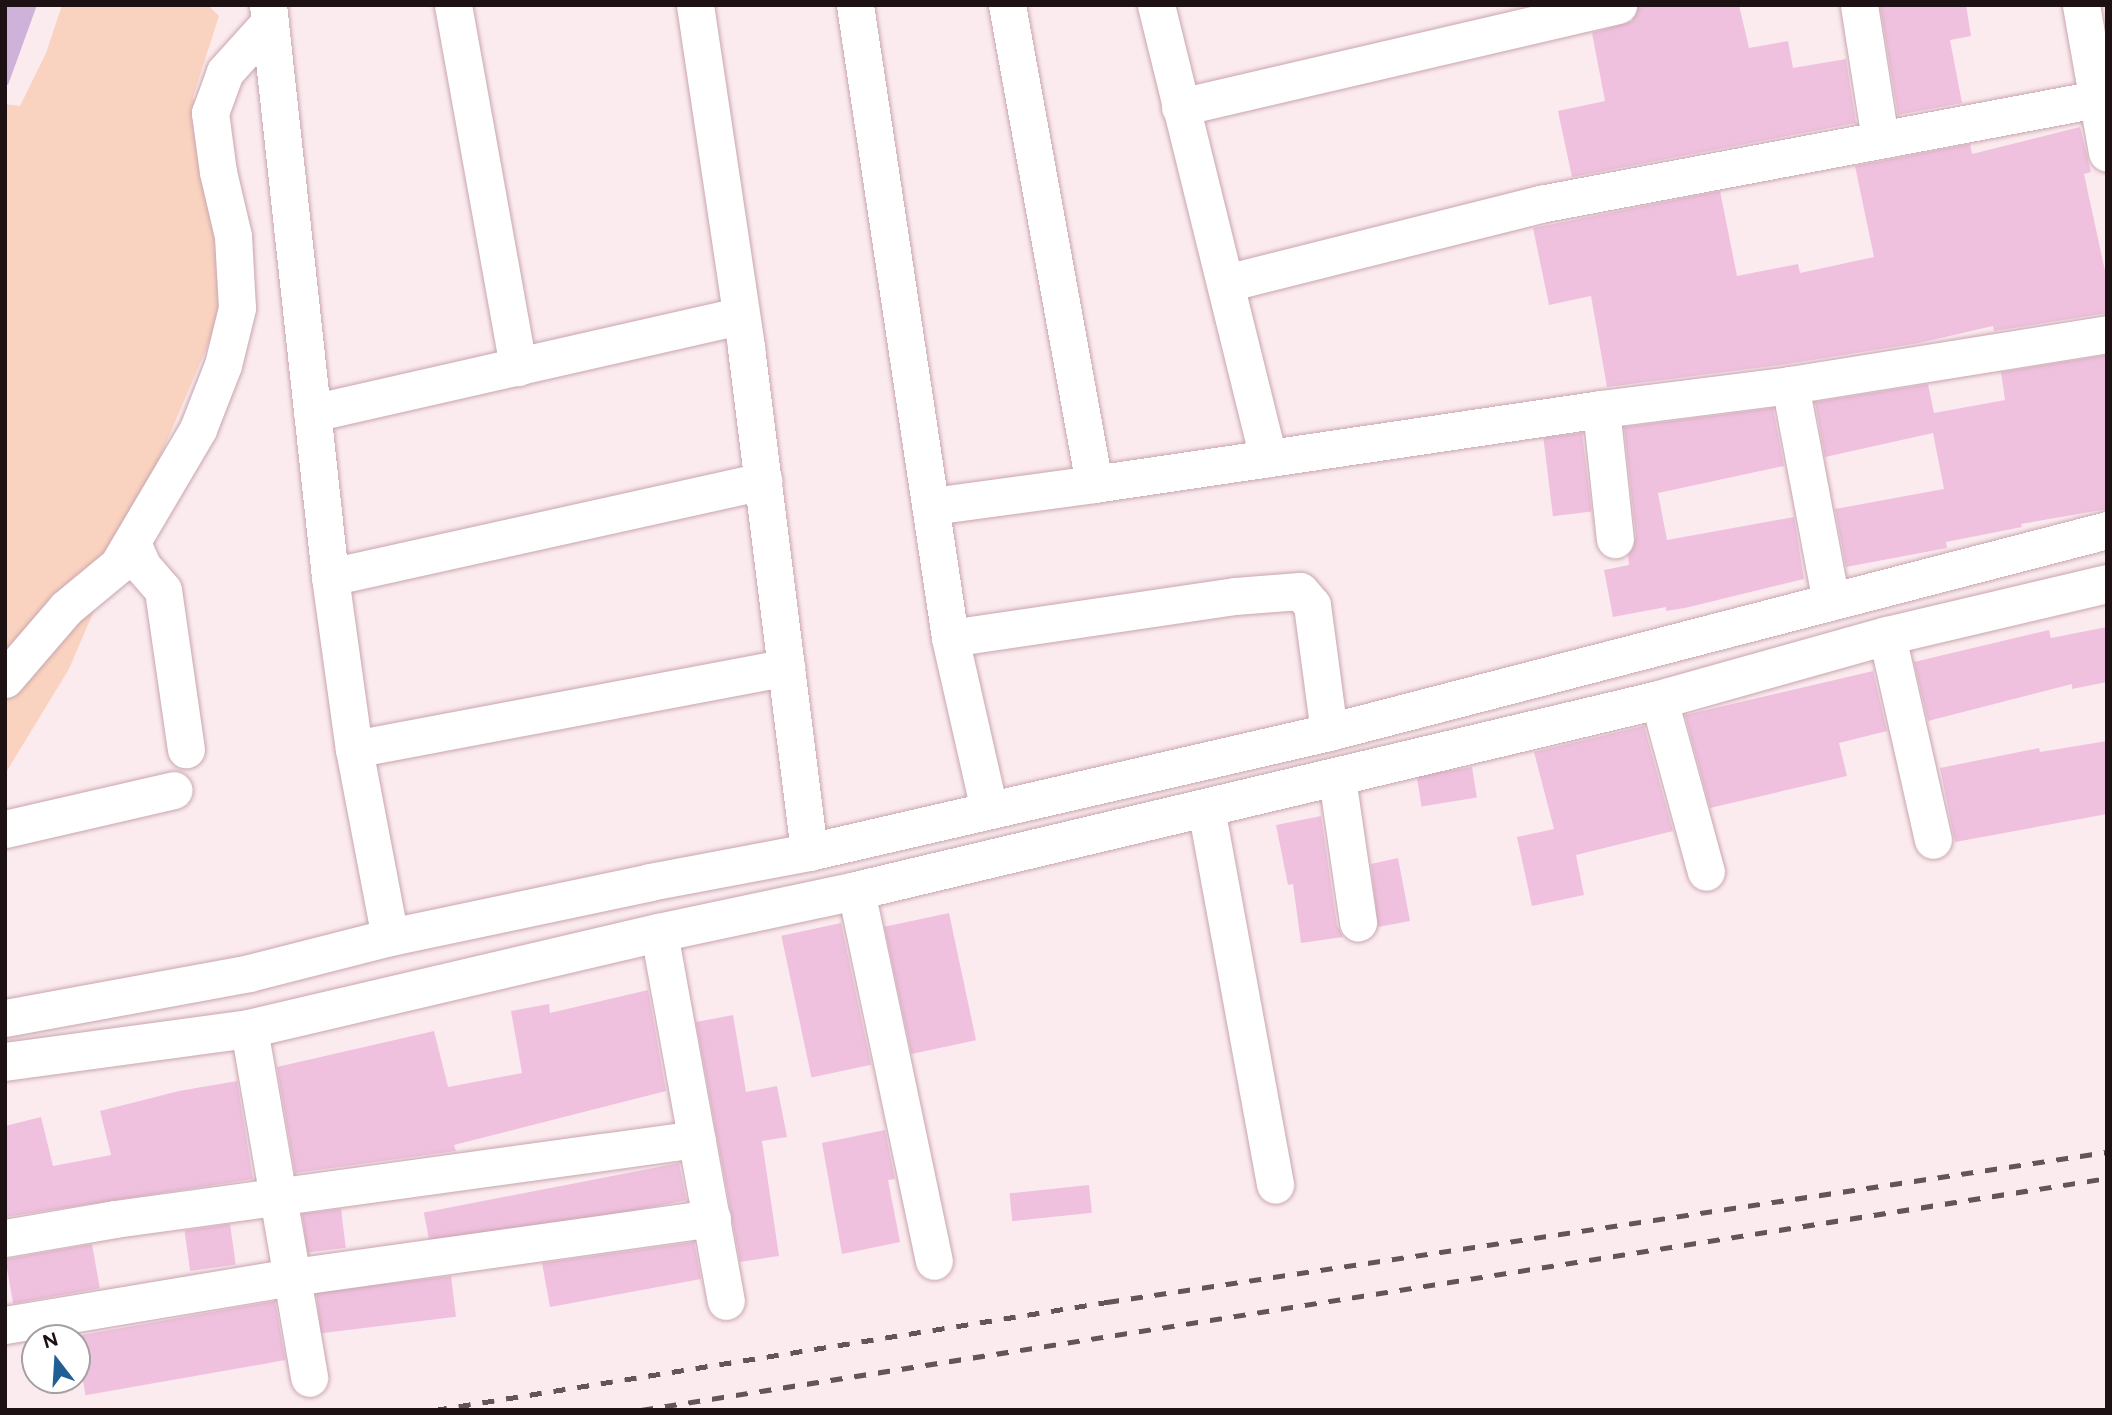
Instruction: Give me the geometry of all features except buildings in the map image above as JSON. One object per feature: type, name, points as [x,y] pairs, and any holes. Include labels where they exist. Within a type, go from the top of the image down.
[{"type":"street","points":[[453,5],[518,367]]},
{"type":"street","points":[[695,5],[763,481],[809,852]]},
{"type":"street","points":[[855,5],[950,638],[989,809]]},
{"type":"street","points":[[1007,5],[1094,484]]},
{"type":"street","points":[[1156,5],[1268,458]]},
{"type":"street","points":[[1180,107],[1618,5]]},
{"type":"street","points":[[1859,5],[1880,139]]},
{"type":"street","points":[[2081,5],[2107,153]]},
{"type":"street","points":[[269,14],[330,577],[354,749],[390,937]]},
{"type":"street","points":[[5,679],[66,608],[118,565],[133,545],[163,485],[198,429],[223,365],[237,308],[233,236],[218,172],[210,113],[225,72],[269,14]]},
{"type":"street","points":[[1226,283],[1539,204],[2097,99]]},
{"type":"street","points":[[312,413],[740,316]]},
{"type":"street","points":[[932,506],[1601,409],[1790,385],[2107,334]]},
{"type":"street","points":[[1790,385],[1831,601]]},
{"type":"street","points":[[1601,409],[1615,539]]},
{"type":"street","points":[[330,577],[763,481]]},
{"type":"street","points":[[5,1018],[249,973],[390,937],[650,882],[809,852],[1329,732],[2107,530]]},
{"type":"street","points":[[133,545],[143,567],[153,575],[163,590],[186,749]]},
{"type":"street","points":[[5,1062],[250,1028],[659,933],[856,891],[1659,700],[1887,636],[2107,583]]},
{"type":"street","points":[[950,638],[1235,596],[1300,591],[1312,606],[1329,732]]},
{"type":"street","points":[[1887,636],[1933,840]]},
{"type":"street","points":[[354,749],[786,667]]},
{"type":"street","points":[[1659,700],[1706,872]]},
{"type":"street","points":[[1337,778],[1358,922]]},
{"type":"street","points":[[5,829],[174,790]]},
{"type":"street","points":[[1206,808],[1275,1185]]},
{"type":"street","points":[[856,891],[934,1261]]},
{"type":"street","points":[[659,933],[726,1301]]},
{"type":"street","points":[[250,1028],[309,1378]]},
{"type":"street","points":[[5,1238],[115,1219],[697,1139]]},
{"type":"street","points":[[5,1325],[293,1277],[712,1218]]},
{"type":"shaded area","points":[[5,5],[37,5],[8,85],[5,83]]},
{"type":"shaded area","points":[[62,5],[208,5],[219,16],[193,97],[229,296],[69,669],[5,774],[5,104],[20,106],[46,53]]},
{"type":"railway","points":[[435,1410],[1107,1302],[2107,1152]]},
{"type":"railway","points":[[641,1410],[2107,1178]]}]
